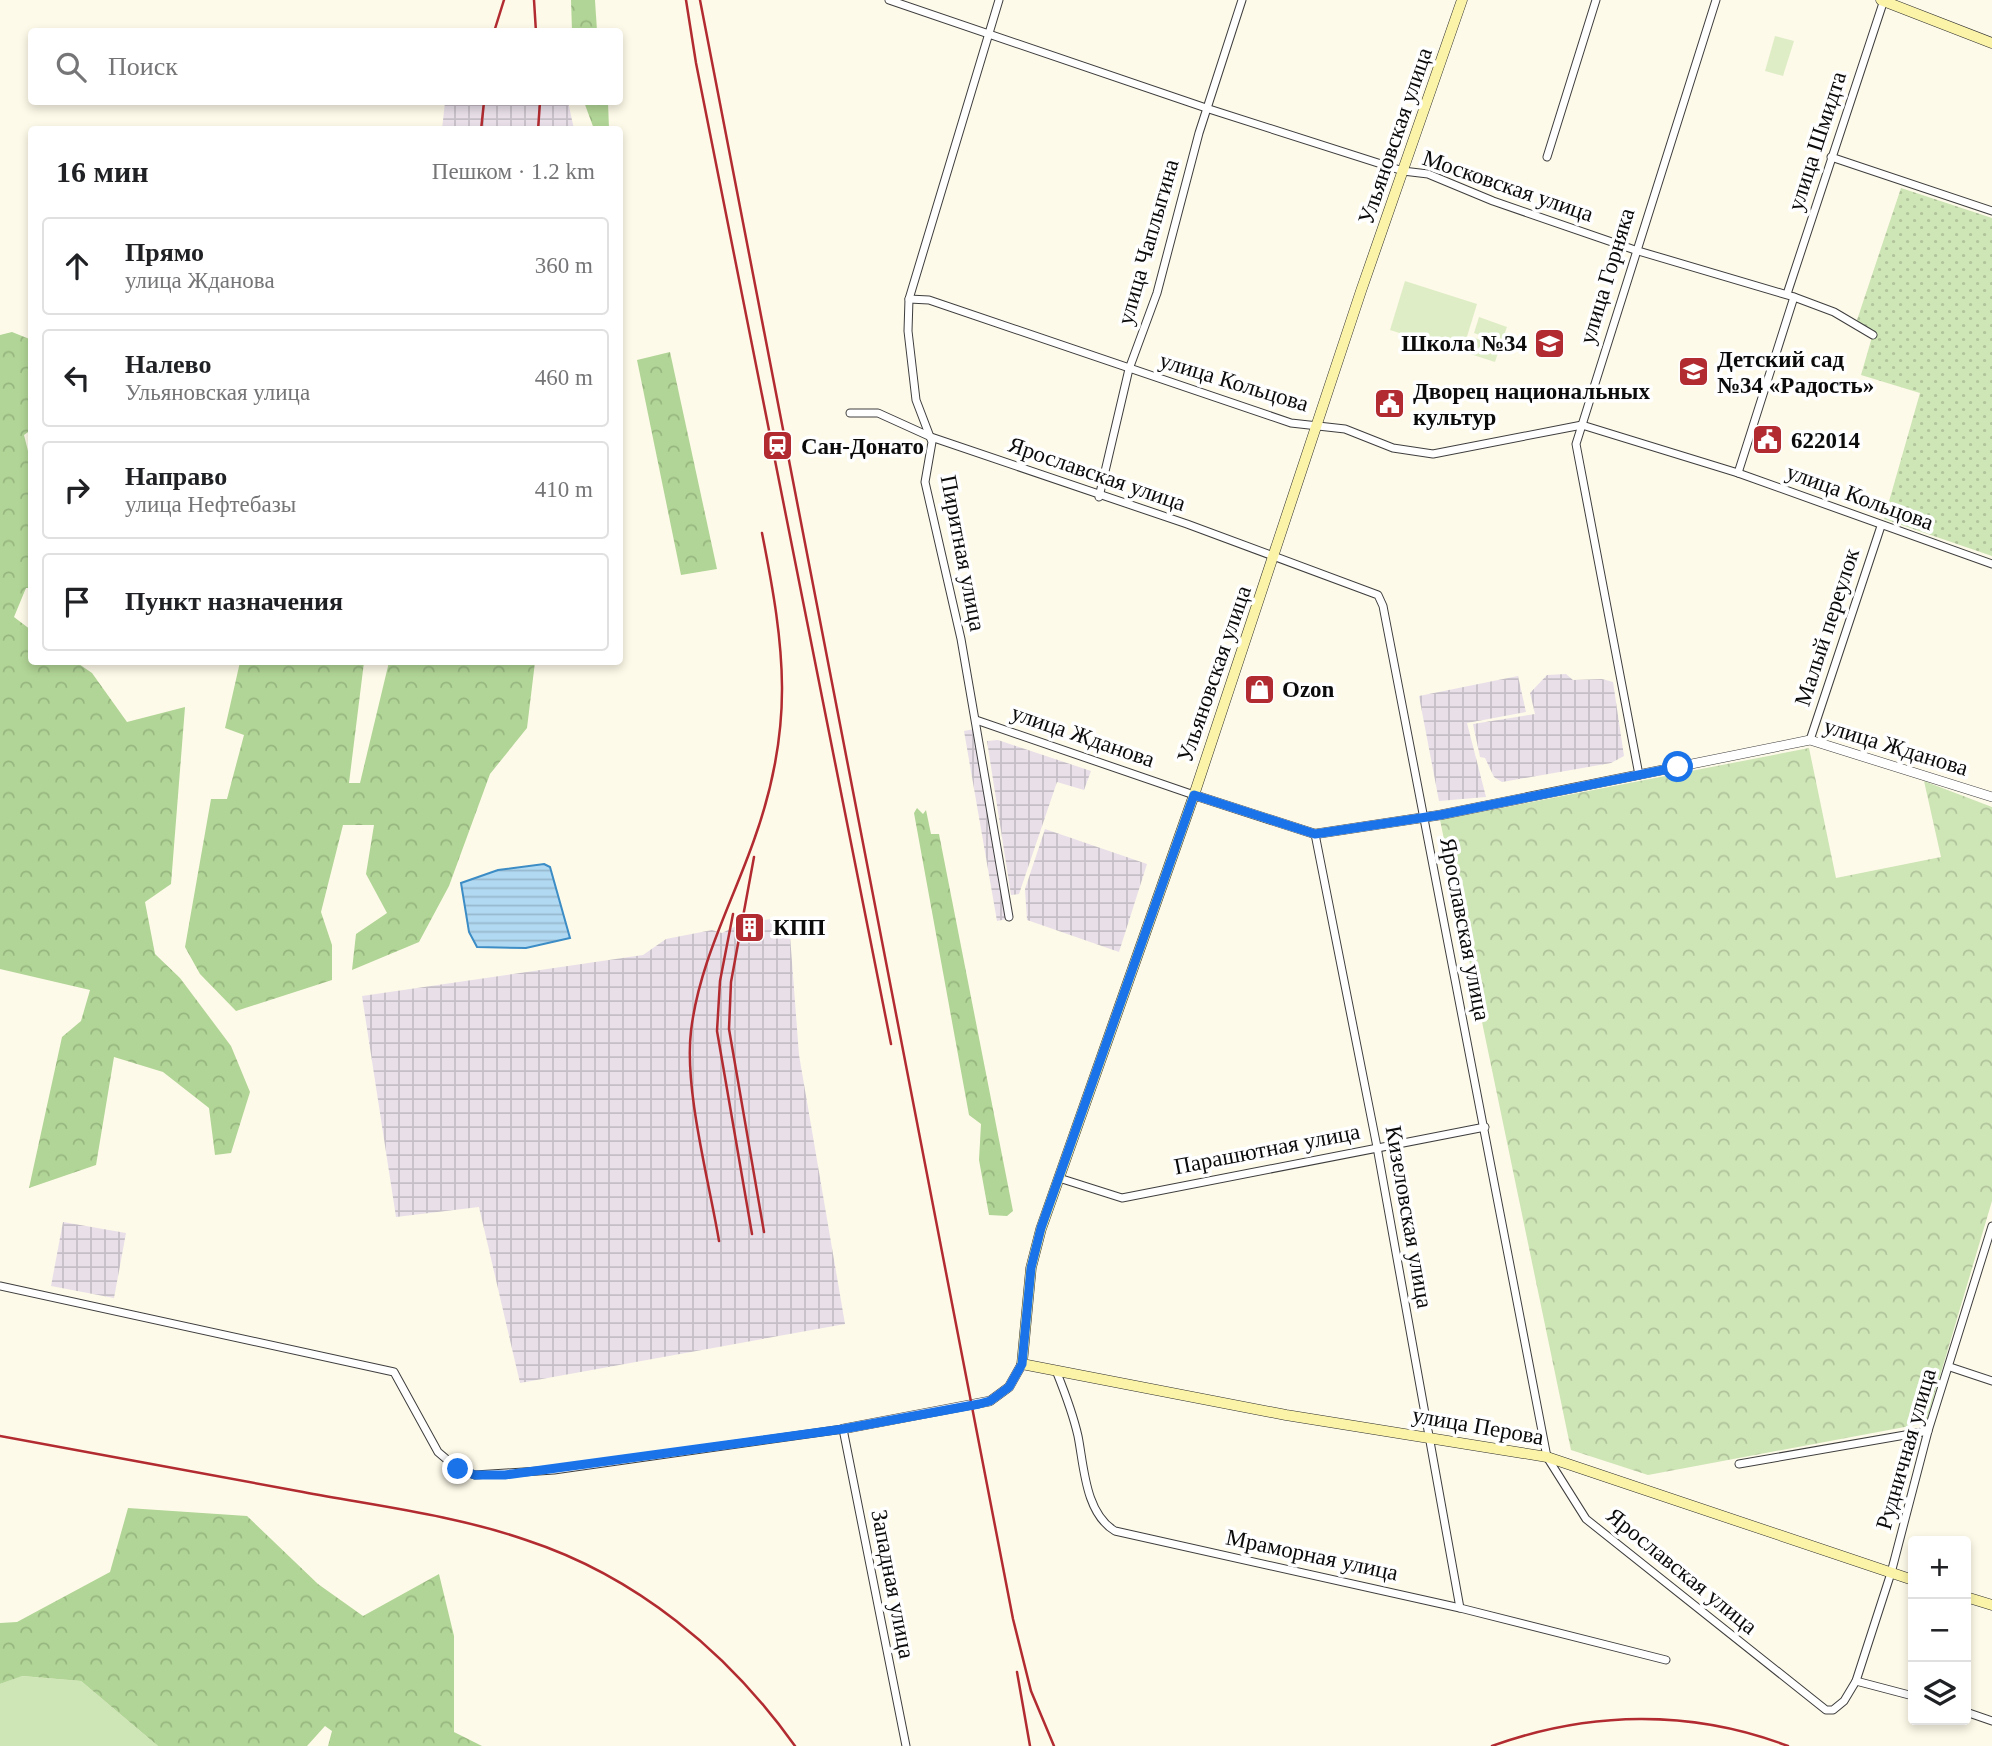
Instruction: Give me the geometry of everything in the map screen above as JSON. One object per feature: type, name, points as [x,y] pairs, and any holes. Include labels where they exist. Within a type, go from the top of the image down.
[{"type":"main road","name":"Ульяновская улица","points":[[1022,1364],[1031,1268],[1059,1178],[1194,795],[1462,0]]},
{"type":"main road","points":[[1883,0],[1992,43]]},
{"type":"main road","name":"улица Перова","points":[[1022,1364],[1056,1373],[1286,1415],[1547,1457],[1908,1578]]},
{"type":"main road","points":[[1971,1599],[1992,1605]]},
{"type":"street","name":"Московская улица","points":[[889,0],[1209,109],[1403,171],[1428,174],[1493,201],[1635,250],[1790,296],[1835,312],[1873,335]]},
{"type":"street","name":"Пиритная улица","points":[[999,0],[909,299],[908,331],[916,400],[931,438],[925,482],[976,720],[1009,917]]},
{"type":"street","name":"улица Чаплыгина","points":[[1099,497],[1129,369],[1157,293],[1199,133],[1209,109],[1242,0]]},
{"type":"street","points":[[1547,157],[1596,0]]},
{"type":"street","name":"улица Горняка","points":[[1639,775],[1576,444],[1716,0]]},
{"type":"street","name":"улица Шмидта","points":[[1738,473],[1830,158],[1883,0]]},
{"type":"street","points":[[1830,158],[1992,211]]},
{"type":"street","name":"улица Кольцова","points":[[909,299],[929,300],[1291,423],[1345,429],[1409,452],[1433,454],[1582,425],[1738,473],[1992,564]]},
{"type":"street","name":"Ярославская улица","points":[[850,413],[878,413],[931,438],[1099,497],[1187,524],[1273,559],[1378,595],[1485,1127],[1547,1457],[1586,1519],[1819,1707],[1830,1711],[1836,1708],[1856,1681]]},
{"type":"street","name":"Малый переулок","points":[[1810,740],[1881,526]]},
{"type":"street","name":"улица Жданова","points":[[976,720],[1315,834],[1423,815],[1440,815],[1810,740],[1992,797]]},
{"type":"street","name":"Кизеловская улица","points":[[1315,834],[1377,1147],[1460,1608]]},
{"type":"street","name":"Парашютная улица","points":[[1059,1178],[1122,1198],[1485,1127]]},
{"type":"street","name":"Рудничная улица","points":[[1856,1681],[1891,1573],[1928,1431],[1992,1226]]},
{"type":"street","points":[[0,1286],[394,1372],[438,1452],[458,1469],[484,1476],[554,1470],[843,1429],[990,1401],[1009,1387],[1022,1364]]},
{"type":"street","points":[[1950,1367],[1992,1381]]},
{"type":"street","name":"Мраморная улица","points":[[1056,1373],[1072,1415],[1088,1490],[1110,1528],[1121,1533],[1460,1608],[1666,1660]]},
{"type":"street","name":"Западная улица","points":[[843,1429],[906,1746]]},
{"type":"street","points":[[1740,1464],[1928,1431]]},
{"type":"street","points":[[1856,1681],[1908,1695]]},
{"type":"street","points":[[1971,1714],[1992,1721]]},
{"type":"shaded area","points":[[445,105],[569,105],[573,126],[442,126]]},
{"type":"shaded area","points":[[1566,674],[1573,680],[1602,679],[1613,682],[1624,756],[1611,763],[1502,782],[1494,777],[1485,758],[1480,757],[1473,724],[1535,714],[1530,693],[1547,675]]},
{"type":"shaded area","points":[[1518,676],[1526,712],[1467,723],[1486,797],[1439,801],[1419,696]]},
{"type":"shaded area","points":[[974,729],[1007,919],[997,921],[964,731]]},
{"type":"shaded area","points":[[998,740],[1091,771],[1084,790],[1057,782],[1019,894],[1011,895],[987,741]]},
{"type":"shaded area","points":[[1045,829],[1147,864],[1119,952],[1027,920],[1025,889]]},
{"type":"shaded area","points":[[785,917],[789,922],[799,1055],[845,1324],[520,1383],[479,1207],[396,1217],[362,996],[643,955],[666,939],[712,930],[722,933],[742,923]]},
{"type":"shaded area","points":[[63,1222],[126,1233],[114,1298],[51,1286]]},
{"type":"green space","points":[[571,0],[595,0],[597,28],[572,28]]},
{"type":"green space","points":[[1775,36],[1794,41],[1783,76],[1765,71]]},
{"type":"green space","points":[[585,105],[608,105],[609,126],[593,126]]},
{"type":"green space","points":[[1901,188],[1992,218],[1992,556],[1884,519],[1920,393],[1861,375],[1874,330],[1856,323]]},
{"type":"green space","points":[[1405,281],[1477,304],[1462,353],[1390,330]]},
{"type":"green space","points":[[1479,317],[1507,327],[1501,343],[1474,333]]},
{"type":"green space","points":[[12,332],[28,338],[28,432],[24,435],[28,451],[28,588],[14,617],[28,628],[28,665],[80,665],[92,673],[127,722],[185,707],[171,884],[145,902],[155,954],[180,978],[231,1046],[250,1092],[231,1153],[215,1155],[209,1108],[163,1072],[114,1057],[96,1165],[29,1188],[62,1037],[81,1021],[90,990],[0,969],[0,335]]},
{"type":"green space","points":[[1472,337],[1500,347],[1495,362],[1467,353]]},
{"type":"green space","points":[[670,352],[717,569],[681,575],[637,360]]},
{"type":"green space","points":[[239,665],[364,665],[349,783],[360,783],[388,665],[535,665],[527,728],[490,774],[449,886],[419,942],[352,970],[356,934],[387,913],[366,874],[374,825],[343,825],[321,912],[332,945],[332,980],[236,1011],[200,974],[185,947],[211,799],[227,799],[244,735],[225,728]]},
{"type":"green space","points":[[1809,748],[1836,878],[1941,857],[1924,781],[1992,807],[1992,1201],[1926,1423],[1648,1475],[1571,1450],[1440,820]]},
{"type":"green space","points":[[917,808],[923,814],[926,810],[931,834],[939,834],[1013,1211],[1007,1216],[989,1215],[979,1160],[981,1124],[969,1115],[914,813]]},
{"type":"green space","points":[[128,1508],[247,1516],[318,1584],[363,1616],[439,1574],[454,1636],[454,1732],[482,1746],[328,1746],[332,1731],[325,1726],[307,1746],[158,1746],[81,1681],[22,1676],[0,1684],[0,1623],[17,1622],[110,1572]]},
{"type":"green space","points":[[21,1676],[81,1681],[158,1746],[0,1746],[0,1684]]},
{"type":"water","points":[[544,864],[550,867],[570,938],[526,948],[477,947],[469,932],[461,883],[498,870]]},
{"type":"railway","points":[[495,28],[504,0]]},
{"type":"railway","points":[[534,0],[536,28]]},
{"type":"railway","points":[[686,0],[696,63],[891,1044]]},
{"type":"railway","points":[[700,0],[1013,1619],[1031,1691],[1054,1746]]},
{"type":"railway","points":[[481,126],[484,105]]},
{"type":"railway","points":[[538,126],[540,105]]},
{"type":"railway","points":[[719,1241],[694,1107],[691,1031],[701,981],[754,840],[776,760],[781,723],[780,651],[762,533]]},
{"type":"railway","points":[[754,857],[731,982],[729,1029],[764,1232]]},
{"type":"railway","points":[[733,914],[720,981],[717,1031],[752,1234]]},
{"type":"railway","points":[[0,1436],[443,1518],[499,1531],[566,1555],[605,1574],[677,1621],[740,1679],[795,1746]]},
{"type":"railway","points":[[1017,1672],[1030,1746]]},
{"type":"railway","points":[[1492,1746],[1566,1726],[1640,1719],[1714,1725],[1788,1746]]},
{"type":"place","name":"Школа №34","points":[[1550,343]]},
{"type":"place","name":"Детский сад №34 «Радость»","points":[[1694,372]]},
{"type":"place","name":"Дворец национальных культур","points":[[1390,404]]},
{"type":"place","name":"622014","points":[[1768,440]]},
{"type":"place","name":"Сан-Донато","points":[[778,446]]},
{"type":"place","name":"Ozon","points":[[1259,689]]},
{"type":"place","name":"КПП","points":[[750,927]]},
{"type":"route","points":[[458,1469],[484,1476],[554,1470],[843,1429],[917,1413],[979,1404],[990,1401],[1009,1387],[1017,1378],[1022,1364],[1031,1268],[1041,1228],[1194,795],[1315,834],[1423,815],[1440,815],[1678,767]]}]
